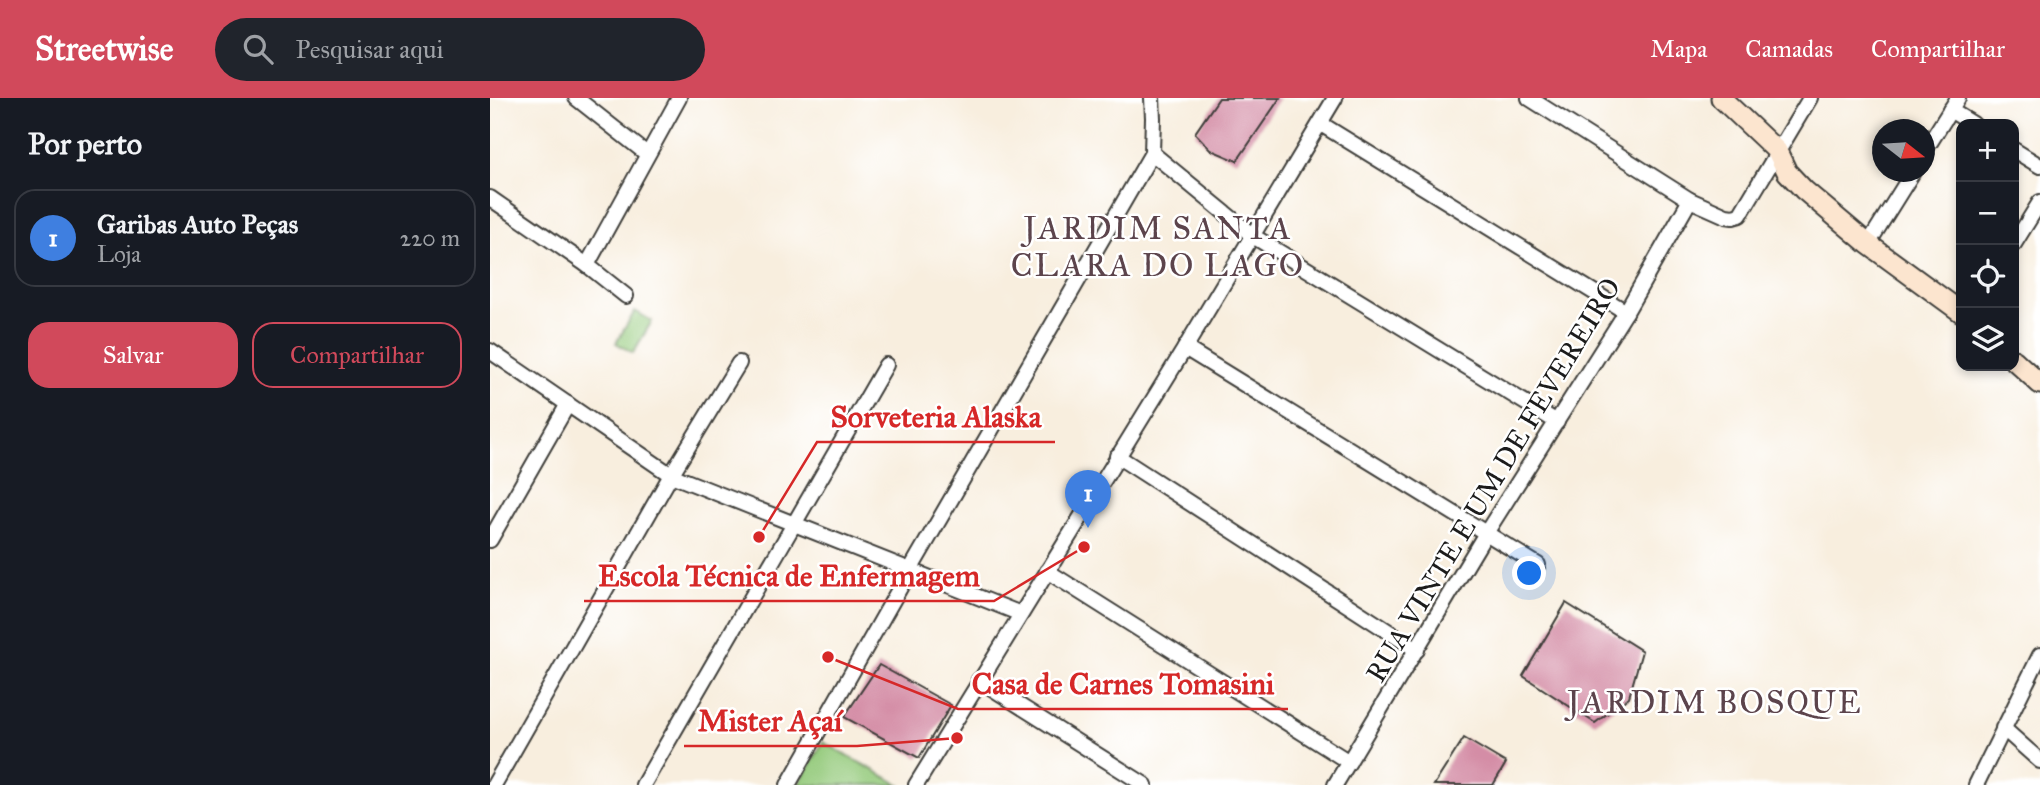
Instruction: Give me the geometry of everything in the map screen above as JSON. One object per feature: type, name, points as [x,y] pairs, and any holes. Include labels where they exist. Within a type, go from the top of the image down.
[{"type":"street","points":[[576,98],[647,154]]},
{"type":"street","points":[[587,265],[680,98]]},
{"type":"street","points":[[788,785],[1152,153],[1152,98]]},
{"type":"street","points":[[916,785],[1185,348],[1335,98]]},
{"type":"street","points":[[1529,98],[1690,200],[1733,217],[1740,215],[1810,98]]},
{"type":"street","points":[[1721,98],[1777,151],[1787,172],[1804,190],[1868,244],[1956,308]]},
{"type":"street","points":[[1935,134],[1954,104],[1968,119]]},
{"type":"street","points":[[1321,124],[1626,312]]},
{"type":"street","points":[[1152,153],[1253,236],[1557,422]]},
{"type":"street","points":[[2019,153],[2040,166]]},
{"type":"street","points":[[1868,244],[1907,182]]},
{"type":"street","points":[[490,198],[587,265],[626,296]]},
{"type":"street","name":"RUA VINTE E UM DE FEVEREIRO","points":[[1335,785],[1486,533],[1626,312],[1690,200]]},
{"type":"street","points":[[2019,236],[2040,202]]},
{"type":"street","points":[[1185,348],[1538,565]]},
{"type":"street","points":[[490,351],[671,475],[1021,614]]},
{"type":"street","points":[[494,785],[671,475],[739,363]]},
{"type":"street","points":[[643,785],[886,365]]},
{"type":"street","points":[[2019,365],[2040,384]]},
{"type":"street","points":[[490,540],[568,404]]},
{"type":"street","points":[[1117,457],[1417,650]]},
{"type":"street","points":[[1047,571],[1349,762]]},
{"type":"street","points":[[1976,785],[2040,655]]},
{"type":"street","points":[[979,680],[1145,785]]},
{"type":"street","points":[[2003,728],[2040,761]]},
{"type":"green space","points":[[635,311],[652,321],[633,353],[616,343]]},
{"type":"green space","points":[[823,742],[900,785],[798,785]]},
{"type":"building","points":[[1219,98],[1280,98],[1237,161],[1211,150],[1195,133]]},
{"type":"building","points":[[1566,603],[1642,651],[1629,697],[1595,723],[1523,676]]},
{"type":"building","points":[[879,665],[951,705],[919,758],[844,717]]},
{"type":"building","points":[[1464,738],[1506,763],[1493,785],[1434,785]]},
{"type":"place","name":"Garibas Auto Peças","points":[[1088,528]]},
{"type":"place","name":"Sorveteria Alaska","points":[[759,537]]},
{"type":"place","name":"Escola Técnica de Enfermagem","points":[[1084,547]]},
{"type":"place","name":"Casa de Carnes Tomasini","points":[[828,657]]},
{"type":"place","name":"Mister Açaí","points":[[957,738]]},
{"type":"district","name":"JARDIM SANTA CLARA DO LAGO","points":[[1158,246]]},
{"type":"district","name":"JARDIM BOSQUE","points":[[1715,702]]}]
